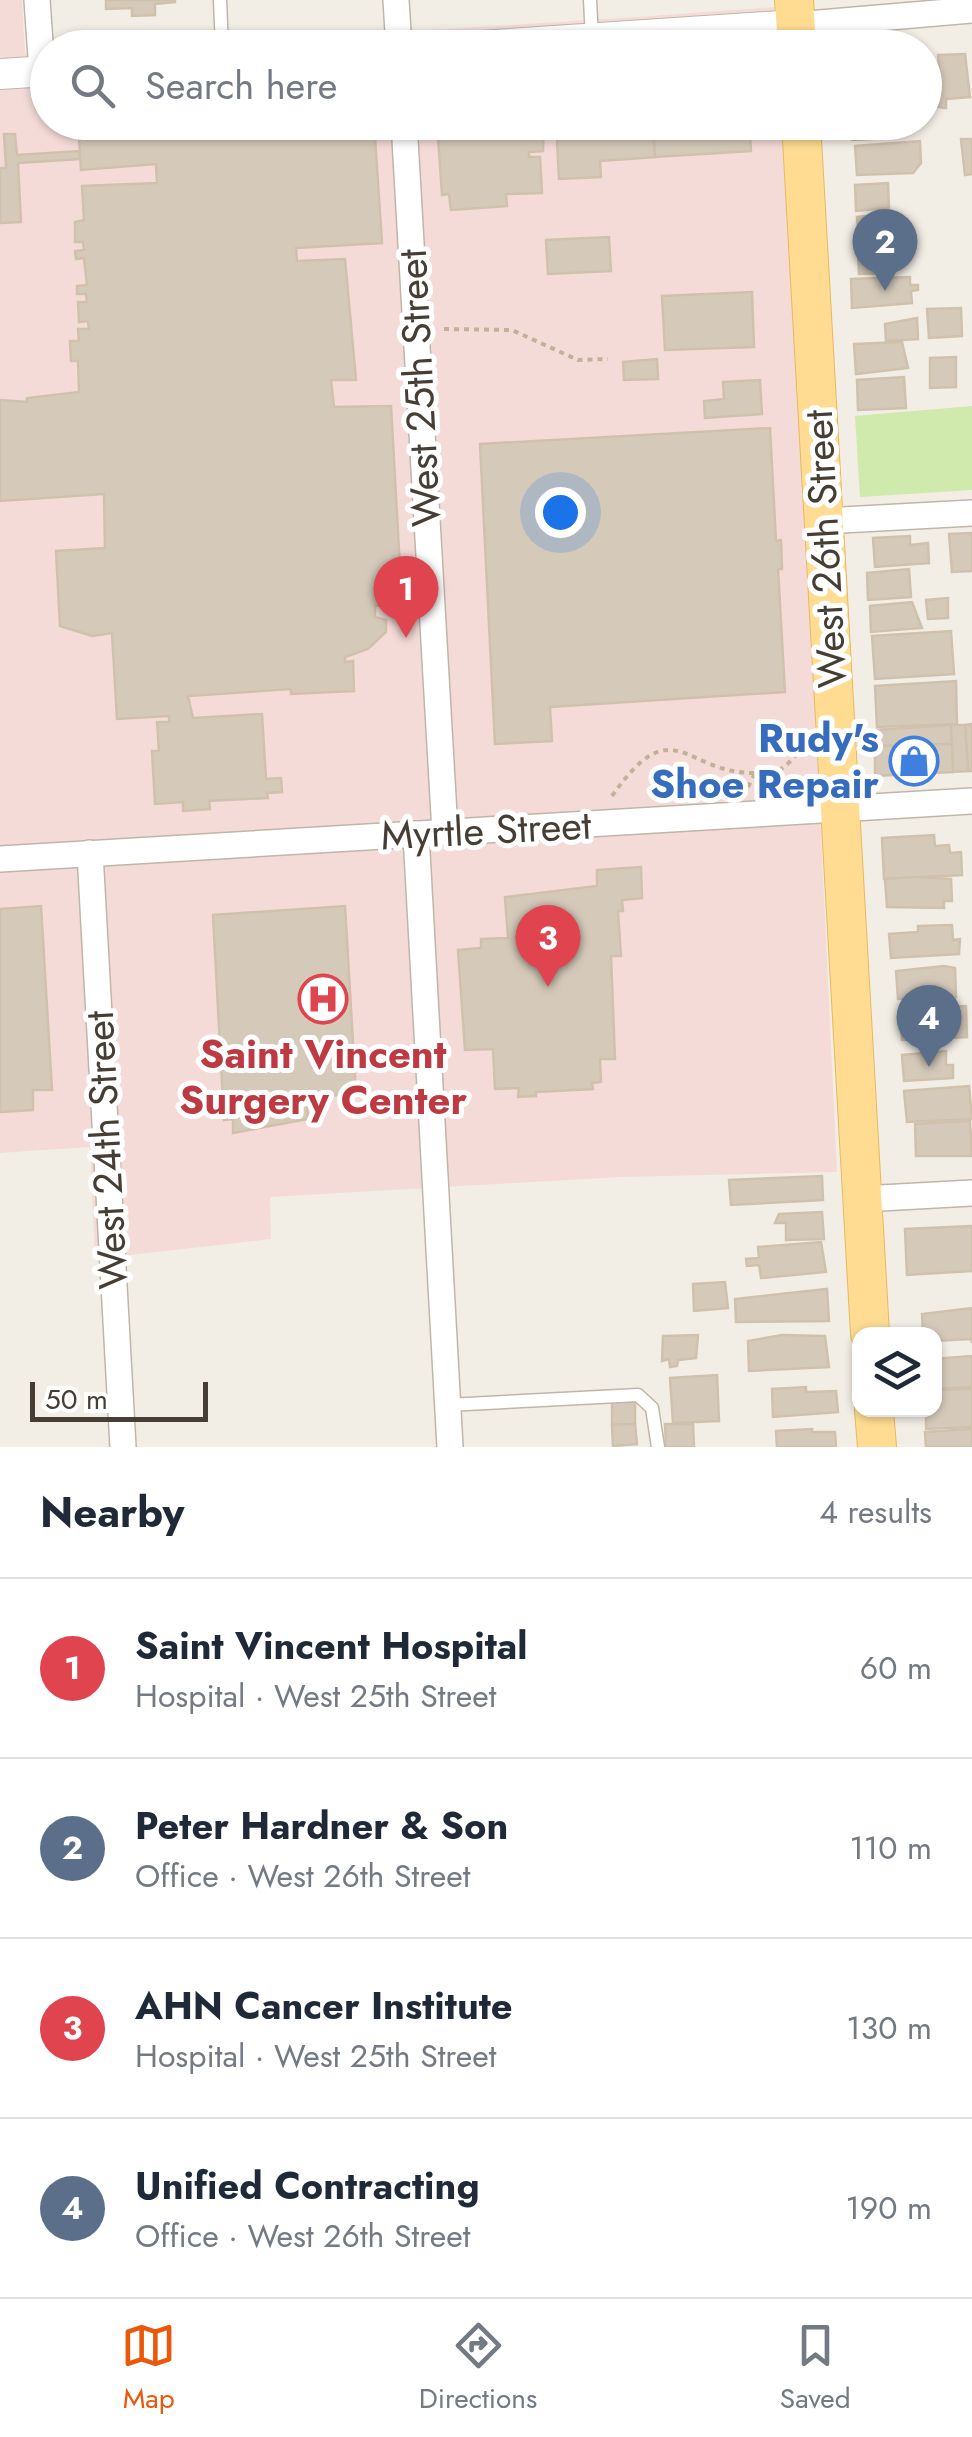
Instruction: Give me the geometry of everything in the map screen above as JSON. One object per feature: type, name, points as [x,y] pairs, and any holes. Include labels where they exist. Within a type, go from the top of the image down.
[{"type":"main road","name":"West 26th Street","points":[[802,140],[870,1327]]},
{"type":"main road","points":[[874,1417],[876,1447]]},
{"type":"street","points":[[37,0],[40,30]]},
{"type":"street","points":[[396,0],[398,30]]},
{"type":"street","points":[[714,30],[972,10]]},
{"type":"street","points":[[0,74],[30,72]]},
{"type":"street","name":"West 25th Street","points":[[405,140],[445,832]]},
{"type":"street","points":[[824,521],[972,514]]},
{"type":"street","name":"Myrtle Street","points":[[0,858],[972,801]]},
{"type":"street","points":[[416,834],[450,1447]]},
{"type":"street","name":"West 24th Street","points":[[90,853],[123,1447]]},
{"type":"street","points":[[862,1199],[972,1193]]},
{"type":"lane","points":[[220,0],[221,30]]},
{"type":"lane","points":[[590,0],[592,30]]},
{"type":"lane","points":[[448,1405],[638,1395],[652,1408],[658,1447]]},
{"type":"path","points":[[444,329],[512,330],[578,360],[608,358]]},
{"type":"path","points":[[612,796],[644,758],[664,751],[688,751],[731,772],[755,774],[783,768],[806,742]]},
{"type":"path","points":[[748,787],[755,774]]},
{"type":"shaded area","points":[[0,0],[22,0],[25,53],[30,53],[30,140],[782,140],[809,577],[837,1172],[621,1177],[270,1197],[271,1239],[95,1259],[90,1147],[0,1153]]},
{"type":"shaded area","points":[[774,7],[775,30],[434,30]]},
{"type":"green space","points":[[972,406],[972,490],[860,497],[855,416]]},
{"type":"building","points":[[106,0],[175,2],[155,4],[155,15],[132,16],[132,8],[106,9]]},
{"type":"building","points":[[965,54],[970,97],[946,99],[946,108],[942,107],[942,55]]},
{"type":"building","points":[[4,134],[15,134],[17,155],[79,151],[80,159],[18,163],[21,222],[0,223],[0,168],[6,168]]},
{"type":"building","points":[[961,139],[972,139],[972,174],[965,175]]},
{"type":"building","points":[[79,140],[375,140],[382,243],[296,248],[297,261],[345,259],[356,380],[331,380],[334,407],[391,406],[402,604],[375,606],[375,617],[386,620],[386,632],[368,649],[345,657],[345,662],[353,661],[354,691],[291,694],[291,689],[188,696],[193,718],[262,714],[266,779],[281,778],[282,792],[267,793],[268,798],[209,801],[210,809],[183,811],[183,802],[155,804],[152,751],[159,751],[157,722],[169,722],[169,716],[117,719],[112,633],[92,636],[60,626],[56,551],[105,548],[104,494],[0,501],[0,400],[27,402],[27,398],[79,392],[78,361],[71,361],[70,341],[79,341],[78,329],[89,329],[88,321],[79,322],[78,302],[87,302],[86,294],[77,294],[77,286],[87,285],[84,258],[76,259],[75,251],[84,250],[83,242],[75,242],[75,222],[84,220],[82,186],[157,183],[156,164],[81,170]]},
{"type":"building","points":[[438,140],[543,140],[543,151],[529,152],[529,157],[540,157],[542,193],[506,194],[507,206],[451,210],[449,194],[442,195]]},
{"type":"building","points":[[557,140],[654,140],[655,157],[600,161],[601,177],[559,179]]},
{"type":"building","points":[[654,140],[750,140],[751,151],[655,157]]},
{"type":"building","points":[[920,141],[921,163],[913,173],[857,175],[855,146]]},
{"type":"building","points":[[888,183],[889,208],[856,211],[855,185]]},
{"type":"building","points":[[890,214],[890,241],[859,243],[857,217]]},
{"type":"building","points":[[609,237],[611,271],[548,274],[546,240]]},
{"type":"building","points":[[891,246],[892,273],[859,274],[858,249]]},
{"type":"building","points":[[910,277],[910,285],[918,285],[918,290],[911,291],[912,303],[852,308],[851,279]]},
{"type":"building","points":[[752,292],[754,347],[665,350],[662,296]]},
{"type":"building","points":[[961,308],[962,336],[929,338],[927,309]]},
{"type":"building","points":[[917,318],[918,339],[886,341],[885,324]]},
{"type":"building","points":[[902,342],[908,368],[856,374],[854,344]]},
{"type":"building","points":[[956,357],[956,387],[930,388],[930,358]]},
{"type":"building","points":[[657,359],[658,379],[624,380],[623,362]]},
{"type":"building","points":[[904,377],[906,408],[858,410],[857,380]]},
{"type":"building","points":[[760,380],[762,414],[705,418],[704,401],[724,399],[723,382]]},
{"type":"building","points":[[770,428],[776,541],[781,540],[782,569],[778,569],[785,692],[550,707],[552,741],[495,744],[480,444]]},
{"type":"building","points":[[972,533],[972,571],[952,572],[949,534]]},
{"type":"building","points":[[910,536],[910,545],[928,543],[929,563],[875,567],[873,538]]},
{"type":"building","points":[[909,569],[911,597],[868,600],[867,573]]},
{"type":"building","points":[[948,598],[948,618],[928,619],[926,600]]},
{"type":"building","points":[[912,602],[922,628],[871,632],[870,606]]},
{"type":"building","points":[[951,631],[954,674],[875,679],[872,636]]},
{"type":"building","points":[[956,681],[957,724],[877,727],[875,686]]},
{"type":"building","points":[[972,724],[972,771],[968,771],[965,725]]},
{"type":"building","points":[[951,725],[952,744],[875,746],[875,730]]},
{"type":"building","points":[[951,725],[965,725],[968,771],[953,772]]},
{"type":"building","points":[[952,744],[953,772],[875,776],[875,746]]},
{"type":"building","points":[[934,835],[935,846],[949,845],[950,853],[961,852],[962,875],[884,879],[882,838]]},
{"type":"building","points":[[641,867],[642,898],[622,900],[623,911],[618,911],[621,956],[611,956],[615,1059],[600,1059],[601,1082],[592,1083],[593,1089],[536,1092],[536,1096],[518,1097],[519,1088],[495,1089],[493,1049],[465,1050],[458,950],[481,948],[481,939],[508,938],[505,897],[597,886],[597,870]]},
{"type":"building","points":[[885,879],[951,879],[952,901],[944,901],[944,908],[887,907]]},
{"type":"building","points":[[41,906],[52,1090],[33,1090],[33,1110],[0,1112],[0,909]]},
{"type":"building","points":[[345,906],[356,1094],[307,1097],[308,1119],[233,1133],[233,1119],[224,1120],[213,915]]},
{"type":"building","points":[[952,925],[953,940],[960,939],[959,954],[891,958],[889,934],[918,932],[918,926]]},
{"type":"building","points":[[955,968],[956,997],[898,999],[896,971]]},
{"type":"building","points":[[966,1006],[967,1037],[902,1040],[900,1009]]},
{"type":"building","points":[[946,1051],[946,1065],[953,1065],[953,1078],[904,1081],[902,1055]]},
{"type":"building","points":[[969,1086],[972,1119],[907,1122],[904,1091]]},
{"type":"building","points":[[970,1121],[972,1156],[916,1156],[915,1124]]},
{"type":"building","points":[[822,1176],[823,1200],[731,1205],[729,1180]]},
{"type":"building","points":[[822,1212],[824,1239],[786,1240],[786,1223],[775,1223],[779,1214]]},
{"type":"building","points":[[972,1226],[972,1271],[907,1275],[905,1229]]},
{"type":"building","points":[[821,1242],[826,1272],[761,1278],[759,1265],[747,1266],[746,1259],[759,1258],[758,1247]]},
{"type":"building","points":[[725,1282],[728,1308],[694,1311],[693,1284]]},
{"type":"building","points":[[827,1289],[829,1321],[736,1322],[735,1299]]},
{"type":"building","points":[[972,1308],[972,1343],[971,1339],[942,1341],[942,1327],[923,1327],[922,1314]]},
{"type":"building","points":[[698,1335],[696,1358],[678,1360],[677,1366],[670,1367],[669,1359],[662,1361],[663,1336]]},
{"type":"building","points":[[782,1335],[825,1336],[829,1367],[749,1371],[748,1341]]},
{"type":"building","points":[[972,1356],[972,1387],[942,1389],[942,1358]]},
{"type":"building","points":[[717,1375],[719,1421],[673,1423],[670,1378]]},
{"type":"building","points":[[806,1387],[806,1392],[836,1391],[838,1412],[773,1417],[772,1389]]},
{"type":"building","points":[[972,1389],[972,1427],[926,1429],[926,1417],[942,1417],[942,1390]]},
{"type":"building","points":[[635,1401],[635,1424],[612,1425],[612,1402]]},
{"type":"building","points":[[635,1424],[637,1444],[613,1446],[612,1425]]},
{"type":"building","points":[[665,1424],[693,1424],[694,1447],[666,1447]]},
{"type":"building","points":[[972,1429],[972,1447],[926,1447],[925,1432]]},
{"type":"building","points":[[776,1431],[835,1432],[836,1447],[777,1447]]},
{"type":"place","name":"Peter Hardner & Son","points":[[885,291]]},
{"type":"place","name":"Saint Vincent Hospital","points":[[406,638]]},
{"type":"place","name":"Rudy's Shoe Repair","points":[[914,761]]},
{"type":"place","name":"AHN Cancer Institute","points":[[548,987]]},
{"type":"place","name":"Saint Vincent Surgery Center","points":[[323,999]]},
{"type":"place","name":"Unified Contracting","points":[[929,1067]]}]
